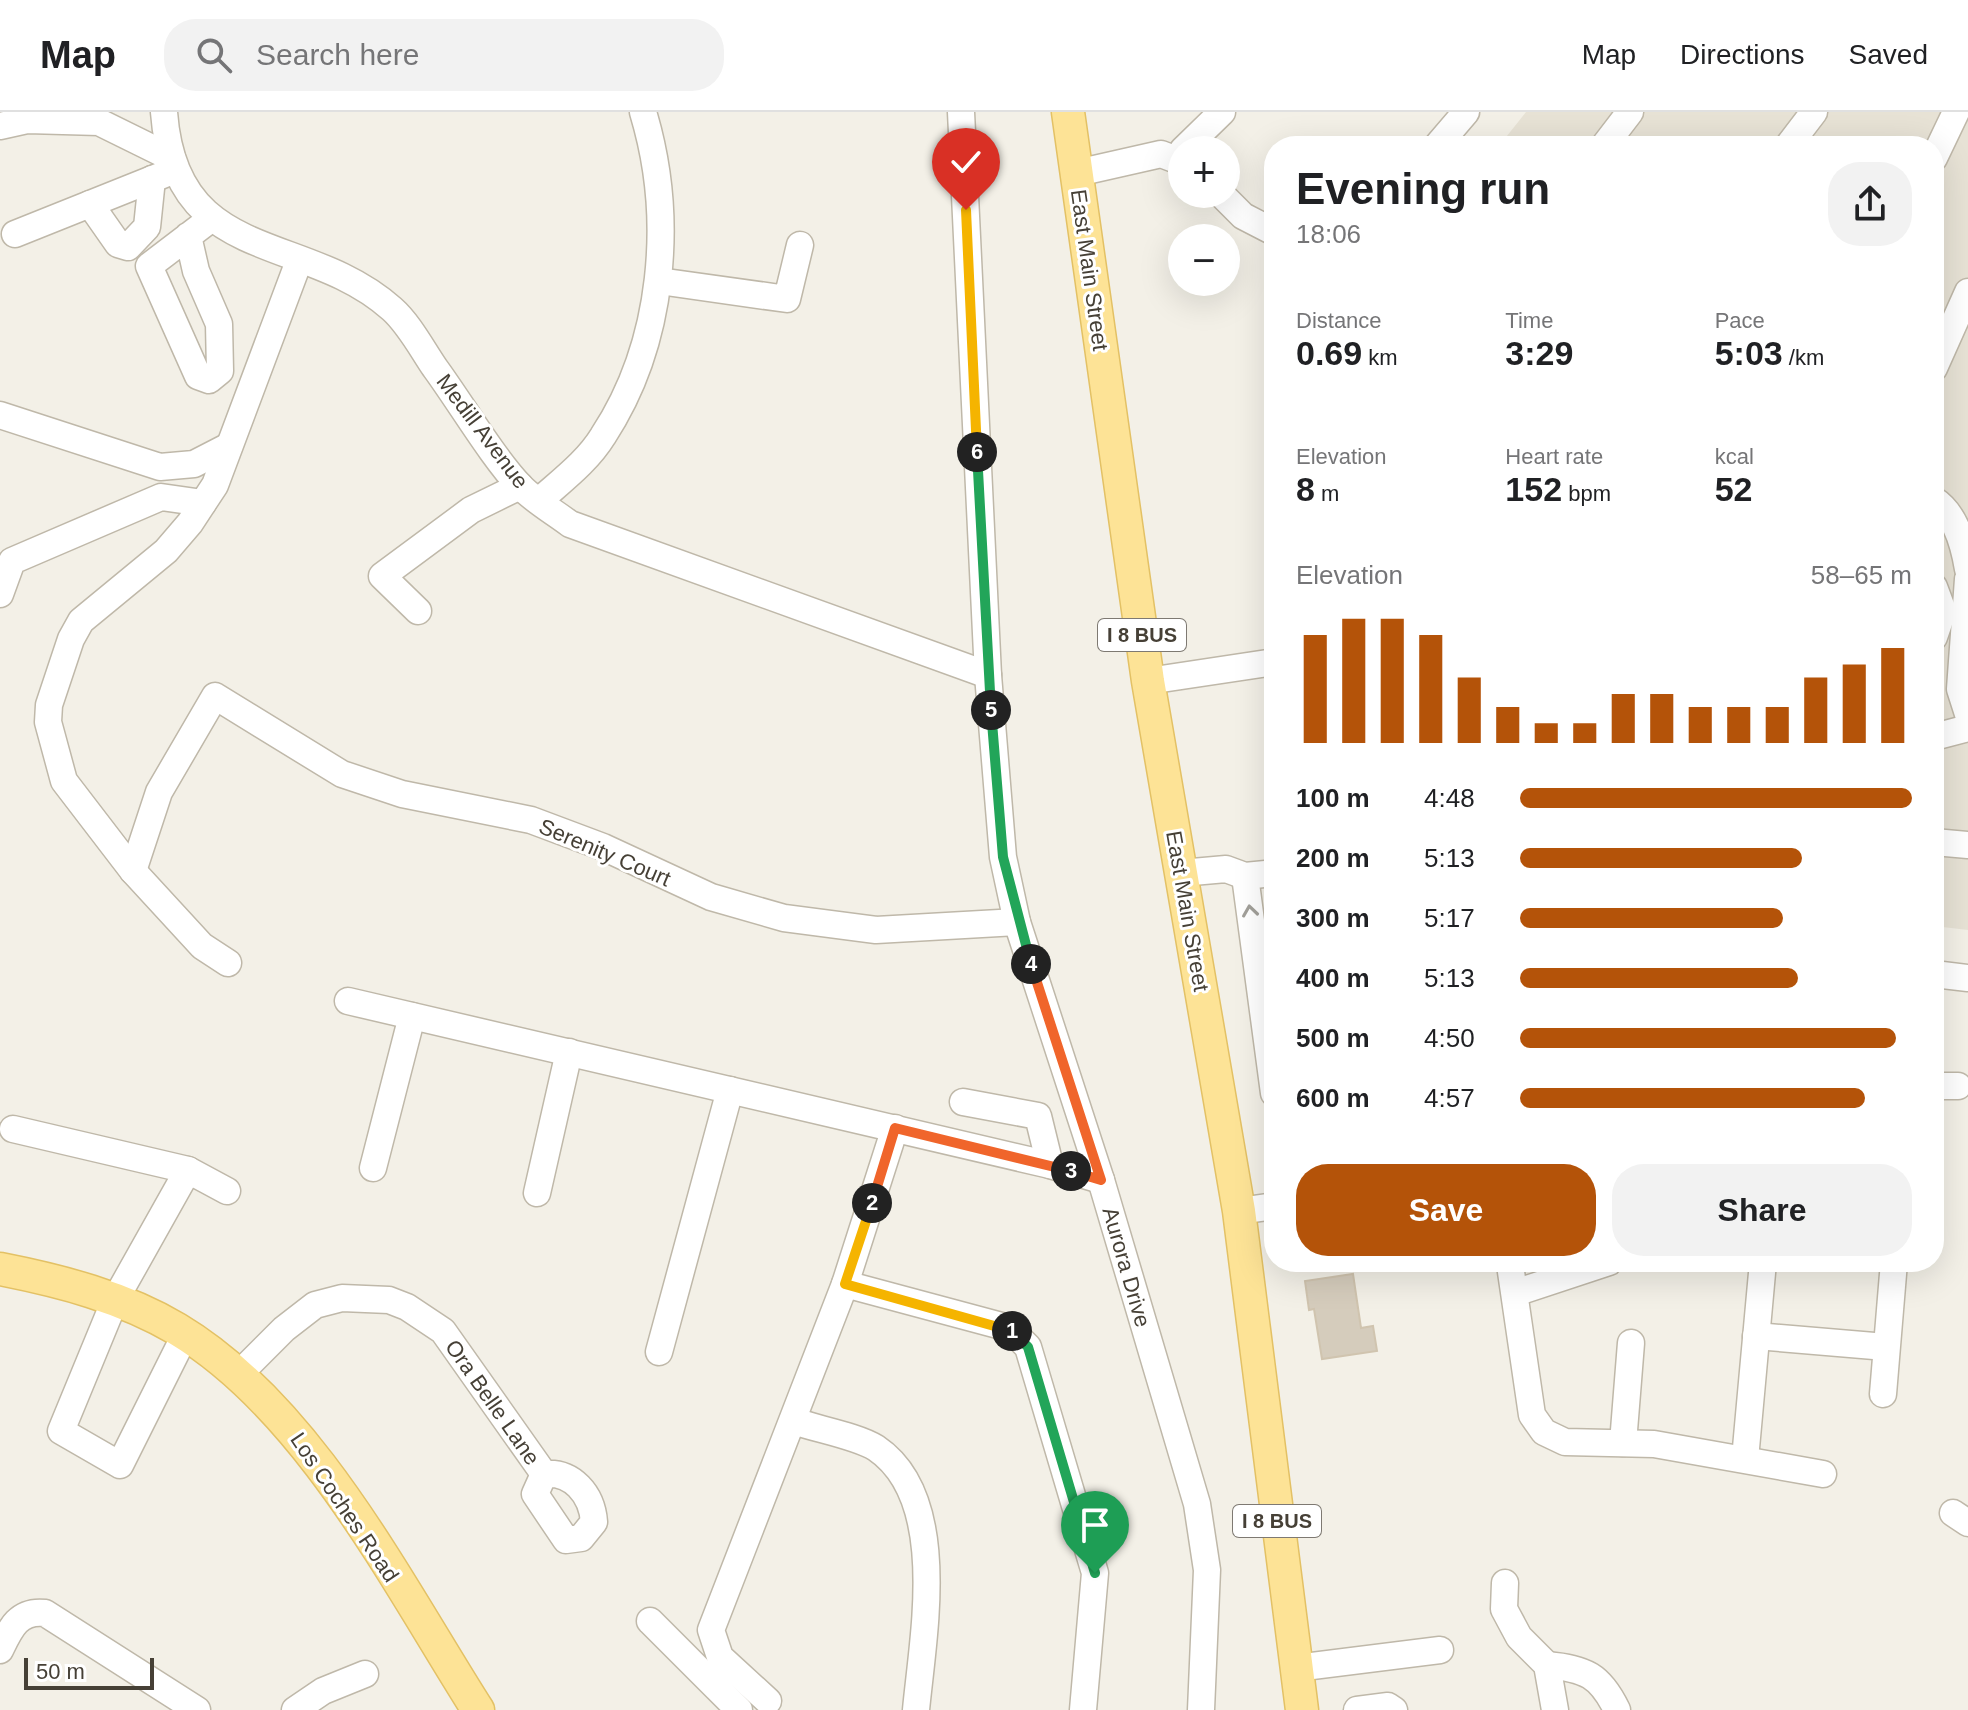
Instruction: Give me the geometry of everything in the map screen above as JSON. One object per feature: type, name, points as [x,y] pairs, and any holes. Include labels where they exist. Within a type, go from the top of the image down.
[{"type":"main road","name":"East Main Street","points":[[1068,112],[1148,681],[1239,1211],[1302,1710]]},
{"type":"main road","name":"Los Coches Road","points":[[0,1269],[58,1280],[115,1300],[185,1335],[238,1375],[280,1416],[322,1466],[478,1710]]},
{"type":"street","name":"Medill Avenue","points":[[164,112],[166,169],[200,207],[224,228],[362,287],[394,310],[529,493],[570,524],[988,675]]},
{"type":"street","points":[[418,611],[382,576],[471,510],[529,493],[583,461],[603,437],[638,374],[659,281],[661,231],[656,173],[643,112]]},
{"type":"street","name":"Aurora Drive","points":[[961,112],[988,675],[1003,857],[1017,922],[1101,1180],[1197,1504],[1207,1570],[1201,1710]]},
{"type":"street","points":[[1199,136],[1222,112]]},
{"type":"street","points":[[1446,136],[1466,112]]},
{"type":"street","points":[[1612,136],[1630,112]]},
{"type":"street","points":[[1796,136],[1814,112]]},
{"type":"street","points":[[1944,137],[1956,112]]},
{"type":"street","points":[[0,126],[27,120],[99,122],[166,169]]},
{"type":"street","points":[[1077,173],[1168,154]]},
{"type":"street","points":[[90,204],[118,244],[128,247],[147,227],[166,169]]},
{"type":"street","points":[[15,234],[166,169]]},
{"type":"street","points":[[1235,208],[1264,227]]},
{"type":"street","points":[[188,236],[196,271],[219,324],[220,371],[209,380],[198,376],[149,266],[188,236],[212,218]]},
{"type":"street","points":[[659,281],[787,299],[800,245]]},
{"type":"street","points":[[228,963],[202,946],[133,871],[64,781],[48,722],[49,705],[71,639],[81,621],[166,551],[215,485],[299,261]]},
{"type":"street","points":[[1944,346],[1968,292]]},
{"type":"street","points":[[0,415],[160,467],[194,464],[229,446]]},
{"type":"street","points":[[0,594],[12,561],[41,548],[161,497],[203,503]]},
{"type":"street","points":[[1944,508],[1964,545],[1968,569],[1960,689],[1968,714]]},
{"type":"street","points":[[1944,541],[1968,569]]},
{"type":"street","points":[[1148,681],[1264,664]]},
{"type":"street","name":"Serenity Court","points":[[133,871],[159,792],[215,696],[342,774],[402,794],[531,820],[603,847],[711,897],[784,918],[876,930],[1017,922]]},
{"type":"street","points":[[1944,734],[1968,728]]},
{"type":"street","points":[[1944,843],[1968,845]]},
{"type":"street","points":[[1181,873],[1226,869],[1245,876],[1264,874]]},
{"type":"street","points":[[1245,876],[1264,1018]]},
{"type":"street","points":[[1944,975],[1968,978]]},
{"type":"street","points":[[348,1001],[895,1128],[1101,1180]]},
{"type":"street","points":[[373,1168],[412,1016]]},
{"type":"street","points":[[537,1193],[569,1052]]},
{"type":"street","points":[[659,1352],[730,1090]]},
{"type":"street","points":[[963,1102],[1038,1116],[1050,1165]]},
{"type":"street","points":[[768,1701],[720,1657],[711,1630],[845,1284],[895,1128]]},
{"type":"street","points":[[13,1129],[188,1170],[227,1191]]},
{"type":"street","points":[[185,1335],[120,1465],[61,1431],[115,1300],[188,1170]]},
{"type":"street","points":[[1239,1211],[1264,1207]]},
{"type":"street","points":[[1511,1272],[1532,1415],[1548,1436],[1565,1442],[1665,1445],[1823,1474]]},
{"type":"street","points":[[1515,1293],[1579,1272]]},
{"type":"street","points":[[1745,1459],[1762,1272]]},
{"type":"street","points":[[1883,1394],[1893,1272]]},
{"type":"street","points":[[845,1284],[1009,1328],[1028,1347],[1095,1573],[1083,1710]]},
{"type":"street","name":"Ora Belle Lane","points":[[238,1375],[284,1329],[315,1305],[342,1298],[389,1300],[407,1307],[443,1331],[544,1474]]},
{"type":"street","points":[[1756,1336],[1886,1347]]},
{"type":"street","points":[[1623,1443],[1631,1343]]},
{"type":"street","points":[[794,1421],[875,1448],[905,1476],[925,1540],[928,1581],[916,1710]]},
{"type":"street","points":[[1505,1583],[1504,1609],[1519,1637],[1547,1665],[1555,1710]]},
{"type":"street","points":[[0,1650],[12,1623],[32,1612],[45,1613],[197,1710]]},
{"type":"street","points":[[650,1621],[739,1710]]},
{"type":"street","points":[[1296,1668],[1440,1650]]},
{"type":"street","points":[[1547,1665],[1574,1668],[1605,1685],[1617,1710]]},
{"type":"street","points":[[295,1710],[323,1691],[365,1674]]},
{"type":"street","points":[[1357,1710],[1388,1706],[1394,1710]]},
{"type":"shaded area","points":[[1526,112],[1968,112],[1968,930],[1944,927],[1944,136],[1507,136]]},
{"type":"building","points":[[1353,1274],[1361,1328],[1373,1326],[1377,1351],[1322,1359],[1314,1309],[1309,1310],[1305,1281]]},
{"type":"route","points":[[966,210],[988,675],[1003,857],[1017,922],[1101,1180],[895,1128],[845,1284],[1009,1328],[1028,1347],[1095,1573]]}]
